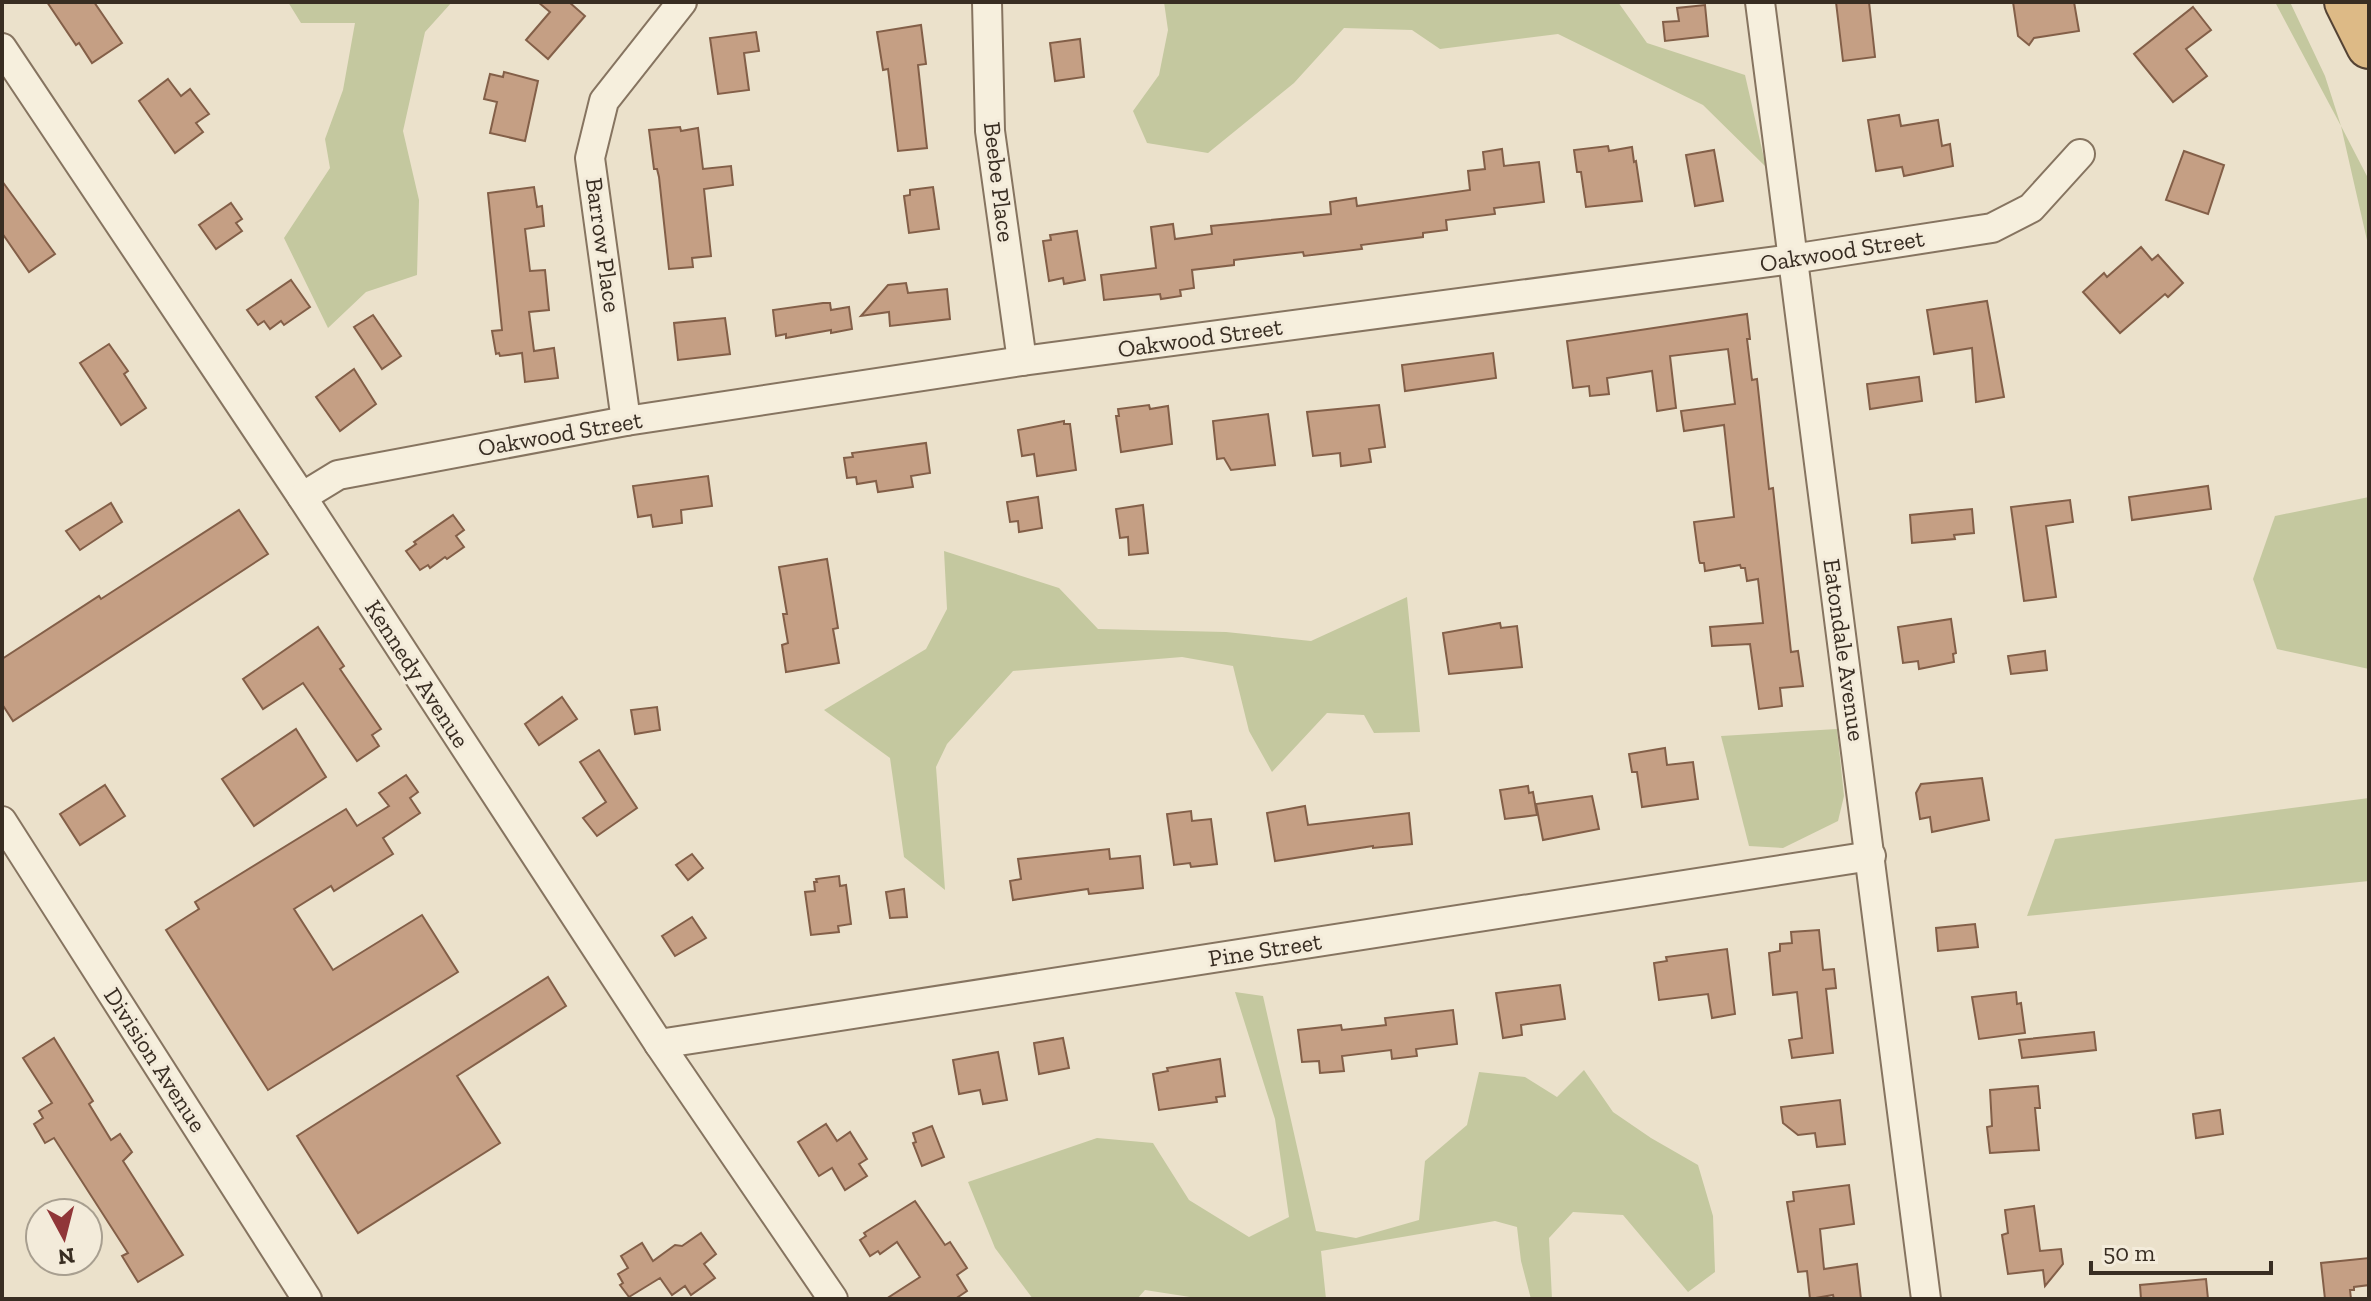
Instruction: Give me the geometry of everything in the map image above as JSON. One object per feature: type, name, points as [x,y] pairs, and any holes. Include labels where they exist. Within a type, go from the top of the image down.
[{"type":"highway","points":[[2347,2],[2369,46]]},
{"type":"street","name":"Barrow Place","points":[[626,421],[590,158],[604,101],[682,2]]},
{"type":"street","name":"Beebe Place","points":[[987,2],[990,131],[1022,361]]},
{"type":"street","name":"Eatondale Avenue","points":[[1760,2],[1926,1299]]},
{"type":"street","name":"Kennedy Avenue","points":[[2,48],[302,497],[659,1044],[833,1299]]},
{"type":"street","name":"Oakwood Street","points":[[302,497],[338,475],[626,421],[1022,361],[1792,259],[1992,228],[2031,208],[2080,154]]},
{"type":"street","name":"Division Avenue","points":[[2,821],[307,1299]]},
{"type":"street","name":"Pine Street","points":[[659,1044],[1871,856]]},
{"type":"green space","points":[[288,2],[452,2],[425,32],[403,131],[419,200],[417,275],[366,292],[328,328],[284,238],[330,168],[325,139],[343,90],[355,23],[301,23]]},
{"type":"green space","points":[[1164,2],[1618,2],[1647,43],[1745,75],[1766,167],[1703,105],[1558,34],[1440,49],[1412,30],[1344,28],[1294,83],[1208,153],[1147,143],[1133,111],[1159,75],[1168,30]]},
{"type":"green space","points":[[2275,2],[2290,2],[2325,76],[2341,126]]},
{"type":"green space","points":[[2341,126],[2369,180],[2369,249]]},
{"type":"green space","points":[[2369,497],[2369,669],[2277,649],[2253,579],[2275,516]]},
{"type":"green space","points":[[944,551],[1059,588],[1098,629],[1226,632],[1311,641],[1407,597],[1420,732],[1374,733],[1364,715],[1327,713],[1272,772],[1249,731],[1233,666],[1182,657],[1013,671],[947,744],[936,767],[945,890],[904,857],[890,758],[824,710],[926,649],[947,609]]},
{"type":"green space","points":[[1837,729],[1844,796],[1838,821],[1783,848],[1749,846],[1721,736]]},
{"type":"green space","points":[[2369,798],[2369,881],[2027,916],[2055,839]]},
{"type":"green space","points":[[1235,992],[1263,996],[1316,1231],[1356,1238],[1419,1220],[1425,1161],[1467,1125],[1479,1072],[1525,1077],[1557,1097],[1584,1070],[1613,1112],[1698,1165],[1713,1216],[1715,1272],[1688,1292],[1623,1215],[1573,1212],[1549,1238],[1552,1299],[1531,1299],[1521,1261],[1517,1227],[1495,1221],[1321,1251],[1326,1299],[1203,1299],[1145,1290],[1137,1299],[1033,1299],[995,1248],[968,1182],[1097,1138],[1153,1143],[1189,1200],[1249,1237],[1289,1217],[1275,1119]]},
{"type":"building","points":[[47,2],[94,2],[122,43],[92,63]]},
{"type":"building","points":[[538,2],[569,2],[585,16],[548,59],[526,40],[550,12]]},
{"type":"building","points":[[1836,2],[1869,2],[1875,57],[1843,61]]},
{"type":"building","points":[[2013,2],[2074,2],[2079,31],[2034,38],[2029,45],[2018,36]]},
{"type":"building","points":[[1705,5],[1708,36],[1665,41],[1663,22],[1679,21],[1677,8]]},
{"type":"building","points":[[2193,7],[2211,30],[2186,49],[2207,76],[2173,102],[2134,54]]},
{"type":"building","points":[[921,25],[926,64],[918,65],[927,148],[898,151],[888,69],[883,70],[877,32]]},
{"type":"building","points":[[756,32],[759,51],[744,53],[749,90],[718,94],[710,38]]},
{"type":"building","points":[[1080,39],[1084,77],[1055,81],[1050,43]]},
{"type":"building","points":[[504,72],[538,81],[525,141],[490,133],[497,102],[484,99],[490,74],[503,77]]},
{"type":"building","points":[[168,79],[181,96],[190,89],[209,114],[196,123],[203,132],[175,153],[139,101]]},
{"type":"building","points":[[1899,115],[1901,126],[1938,120],[1942,146],[1950,144],[1953,166],[1904,176],[1902,167],[1876,171],[1868,120]]},
{"type":"building","points":[[680,127],[681,131],[698,128],[703,169],[731,166],[733,185],[704,189],[711,256],[692,258],[693,267],[669,269],[659,177],[657,169],[654,169],[649,130]]},
{"type":"building","points":[[1608,146],[1609,151],[1632,147],[1642,201],[1586,207],[1574,150]]},
{"type":"building","points":[[1502,149],[1504,166],[1539,162],[1544,202],[1494,208],[1495,214],[1446,220],[1447,230],[1423,233],[1423,237],[1361,245],[1362,249],[1234,260],[1234,265],[1192,270],[1194,288],[1180,290],[1181,296],[1161,299],[1160,294],[1104,300],[1101,275],[1156,268],[1151,227],[1173,224],[1175,239],[1212,234],[1211,226],[1331,214],[1330,202],[1356,198],[1357,206],[1470,190],[1468,171],[1485,169],[1483,152]]},
{"type":"building","points":[[1714,150],[1723,201],[1695,206],[1686,155]]},
{"type":"building","points":[[2184,151],[2224,165],[2208,214],[2166,200]]},
{"type":"building","points":[[2,181],[55,254],[29,272],[2,233]]},
{"type":"building","points":[[534,187],[537,207],[542,206],[544,226],[525,229],[530,271],[545,270],[549,310],[529,312],[534,351],[554,348],[558,378],[525,382],[522,353],[496,354],[492,331],[502,330],[488,193]]},
{"type":"building","points":[[933,187],[939,229],[909,233],[904,196],[910,195],[910,190]]},
{"type":"building","points":[[231,203],[242,219],[236,223],[242,231],[216,249],[199,225]]},
{"type":"building","points":[[1077,231],[1085,280],[1064,284],[1063,278],[1049,281],[1043,241],[1051,240],[1050,235]]},
{"type":"building","points":[[2141,247],[2152,260],[2158,255],[2183,283],[2168,297],[2165,294],[2120,333],[2083,292],[2104,273],[2107,277]]},
{"type":"building","points":[[291,280],[310,307],[284,325],[281,321],[270,329],[264,321],[258,325],[247,310]]},
{"type":"building","points":[[906,283],[908,293],[947,289],[950,319],[890,326],[889,312],[861,316],[888,285]]},
{"type":"building","points":[[1987,301],[2004,397],[1976,402],[1972,348],[1934,354],[1927,310]]},
{"type":"building","points":[[830,303],[831,310],[849,307],[852,329],[786,338],[786,334],[776,336],[773,310]]},
{"type":"building","points":[[1747,314],[1752,380],[1757,379],[1769,489],[1773,488],[1791,652],[1798,651],[1803,686],[1780,688],[1782,706],[1759,709],[1750,644],[1712,646],[1710,627],[1763,623],[1758,579],[1747,581],[1745,568],[1740,565],[1705,571],[1704,563],[1699,560],[1694,522],[1734,517],[1724,425],[1684,431],[1681,411],[1735,404],[1728,349],[1670,356],[1676,408],[1657,411],[1652,371],[1607,378],[1609,394],[1590,396],[1589,386],[1573,388],[1567,341]]},
{"type":"building","points":[[373,315],[401,356],[382,369],[354,327]]},
{"type":"building","points":[[725,318],[730,354],[678,360],[674,323]]},
{"type":"building","points":[[109,344],[128,371],[124,374],[146,408],[121,425],[80,363]]},
{"type":"building","points":[[1493,353],[1496,378],[1405,391],[1402,365]]},
{"type":"building","points":[[354,369],[376,404],[340,431],[316,397]]},
{"type":"building","points":[[1919,377],[1922,401],[1870,409],[1867,384]]},
{"type":"building","points":[[1149,405],[1150,409],[1168,406],[1172,444],[1121,452],[1116,416],[1119,416],[1118,409]]},
{"type":"building","points":[[1379,405],[1385,447],[1369,449],[1371,462],[1341,466],[1340,453],[1313,456],[1307,412]]},
{"type":"building","points":[[1268,414],[1275,465],[1231,470],[1224,458],[1217,459],[1213,421]]},
{"type":"building","points":[[1064,421],[1064,424],[1070,424],[1076,470],[1037,476],[1034,454],[1022,456],[1018,430]]},
{"type":"building","points":[[926,443],[930,473],[911,476],[913,487],[878,492],[876,481],[857,484],[856,477],[847,478],[844,458],[853,457],[852,453]]},
{"type":"building","points":[[708,476],[712,506],[681,510],[682,523],[653,527],[651,515],[638,517],[633,486]]},
{"type":"building","points":[[2208,486],[2211,509],[2132,520],[2129,497]]},
{"type":"building","points":[[1038,497],[1042,528],[1019,532],[1018,521],[1010,522],[1007,502]]},
{"type":"building","points":[[2070,500],[2073,522],[2046,526],[2056,597],[2024,601],[2011,507]]},
{"type":"building","points":[[111,503],[122,522],[80,550],[66,531]]},
{"type":"building","points":[[1143,505],[1148,553],[1129,555],[1128,537],[1120,538],[1116,509]]},
{"type":"building","points":[[1972,509],[1974,533],[1954,535],[1955,539],[1912,543],[1910,515]]},
{"type":"building","points":[[239,510],[268,554],[13,721],[2,704],[2,659]]},
{"type":"building","points":[[453,515],[464,530],[456,536],[464,547],[430,568],[428,565],[420,570],[406,551]]},
{"type":"building","points":[[827,559],[838,628],[833,629],[839,663],[786,672],[782,645],[788,643],[783,614],[787,614],[779,567]]},
{"type":"building","points":[[1951,619],[1956,653],[1953,654],[1954,662],[1919,669],[1918,661],[1903,663],[1898,627]]},
{"type":"building","points":[[1500,623],[1501,628],[1517,626],[1522,667],[1449,674],[1443,633]]},
{"type":"building","points":[[318,627],[344,666],[340,669],[381,729],[372,735],[379,746],[357,761],[303,683],[263,709],[243,679]]},
{"type":"building","points":[[2045,651],[2047,670],[2011,674],[2008,656]]},
{"type":"building","points":[[562,697],[577,719],[539,745],[525,724]]},
{"type":"building","points":[[657,707],[660,730],[635,734],[631,710]]},
{"type":"building","points":[[296,729],[326,777],[254,826],[222,779]]},
{"type":"building","points":[[1665,748],[1667,765],[1693,762],[1698,799],[1642,807],[1637,772],[1632,772],[1629,754]]},
{"type":"building","points":[[599,750],[637,808],[597,836],[583,818],[606,802],[580,762]]},
{"type":"building","points":[[406,775],[418,792],[410,798],[420,813],[383,838],[393,854],[334,891],[331,886],[294,909],[333,970],[422,915],[458,972],[268,1090],[166,930],[199,909],[195,902],[346,809],[357,826],[389,806],[379,793]]},
{"type":"building","points":[[1982,778],[1989,820],[1932,832],[1930,817],[1920,819],[1916,793],[1921,784]]},
{"type":"building","points":[[105,785],[125,816],[80,845],[60,814]]},
{"type":"building","points":[[1528,786],[1529,793],[1533,792],[1537,815],[1505,819],[1500,790]]},
{"type":"building","points":[[1592,796],[1599,829],[1543,840],[1536,804]]},
{"type":"building","points":[[1305,806],[1308,825],[1409,813],[1412,844],[1373,846],[1275,861],[1267,813]]},
{"type":"building","points":[[1191,811],[1192,821],[1211,819],[1217,864],[1174,865],[1167,814]]},
{"type":"building","points":[[1109,849],[1110,859],[1140,856],[1143,888],[1089,894],[1088,889],[1013,900],[1010,881],[1021,879],[1018,859]]},
{"type":"building","points":[[692,854],[703,868],[688,880],[676,865]]},
{"type":"building","points":[[839,876],[840,886],[846,885],[851,924],[838,926],[839,932],[811,935],[805,892],[815,891],[816,879]]},
{"type":"building","points":[[904,889],[907,917],[890,918],[886,892]]},
{"type":"building","points":[[692,917],[706,938],[675,956],[662,936]]},
{"type":"building","points":[[1975,924],[1978,947],[1938,951],[1936,928]]},
{"type":"building","points":[[1819,930],[1823,970],[1834,969],[1836,988],[1826,989],[1833,1053],[1792,1058],[1789,1040],[1802,1038],[1797,992],[1773,995],[1769,953],[1780,951],[1780,944],[1792,943],[1791,932]]},
{"type":"building","points":[[1727,949],[1735,1014],[1712,1018],[1708,994],[1659,1000],[1654,963],[1667,961],[1666,957]]},
{"type":"building","points":[[548,977],[566,1006],[457,1076],[500,1143],[358,1233],[297,1136]]},
{"type":"building","points":[[1560,985],[1565,1019],[1521,1025],[1522,1035],[1503,1038],[1496,993]]},
{"type":"building","points":[[2016,992],[2017,1004],[2021,1003],[2025,1033],[1979,1039],[1972,997]]},
{"type":"building","points":[[1453,1010],[1457,1044],[1416,1049],[1417,1056],[1392,1059],[1391,1050],[1342,1056],[1344,1071],[1320,1073],[1319,1061],[1302,1062],[1298,1030],[1341,1025],[1342,1030],[1386,1025],[1385,1018]]},
{"type":"building","points":[[2094,1032],[2096,1050],[2022,1058],[2019,1040]]},
{"type":"building","points":[[54,1038],[93,1101],[89,1104],[111,1140],[120,1134],[132,1152],[123,1161],[183,1255],[138,1282],[122,1256],[128,1253],[104,1216],[104,1197],[92,1197],[54,1138],[45,1143],[34,1124],[43,1118],[39,1111],[52,1103],[23,1058]]},
{"type":"building","points":[[1063,1038],[1069,1068],[1039,1074],[1034,1043]]},
{"type":"building","points":[[998,1052],[1007,1100],[983,1104],[980,1090],[959,1094],[953,1060]]},
{"type":"building","points":[[1220,1059],[1225,1096],[1216,1097],[1217,1102],[1159,1110],[1153,1074],[1168,1071],[1167,1068]]},
{"type":"building","points":[[2038,1086],[2040,1108],[2035,1108],[2039,1150],[1990,1153],[1987,1127],[1992,1126],[1990,1090]]},
{"type":"building","points":[[1840,1100],[1845,1144],[1817,1147],[1815,1133],[1798,1135],[1783,1123],[1781,1107]]},
{"type":"building","points":[[2220,1110],[2223,1134],[2196,1138],[2193,1114]]},
{"type":"building","points":[[826,1124],[837,1141],[850,1132],[867,1159],[859,1164],[867,1176],[845,1190],[832,1168],[819,1176],[798,1142]]},
{"type":"building","points":[[932,1126],[944,1157],[922,1166],[913,1143],[916,1142],[913,1133]]},
{"type":"building","points":[[1849,1185],[1854,1224],[1820,1229],[1824,1269],[1857,1264],[1861,1299],[1834,1299],[1833,1295],[1810,1299],[1807,1271],[1798,1272],[1787,1202],[1794,1201],[1793,1192]]},
{"type":"building","points":[[915,1201],[945,1245],[950,1242],[967,1268],[957,1275],[967,1291],[955,1299],[886,1299],[920,1277],[897,1242],[880,1254],[878,1251],[870,1256],[860,1240],[866,1236],[864,1233]]},
{"type":"building","points":[[2034,1206],[2040,1251],[2061,1249],[2063,1264],[2045,1286],[2043,1270],[2008,1274],[2002,1235],[2008,1233],[2005,1210]]},
{"type":"building","points":[[701,1233],[716,1254],[704,1264],[715,1278],[691,1295],[685,1286],[672,1295],[660,1278],[629,1297],[620,1285],[623,1283],[618,1274],[628,1268],[621,1256],[642,1243],[653,1261],[675,1245],[682,1246]]},
{"type":"building","points":[[2369,1258],[2369,1285],[2350,1290],[2351,1299],[2325,1299],[2321,1263]]},
{"type":"building","points":[[2206,1279],[2208,1299],[2141,1299],[2140,1285]]}]
